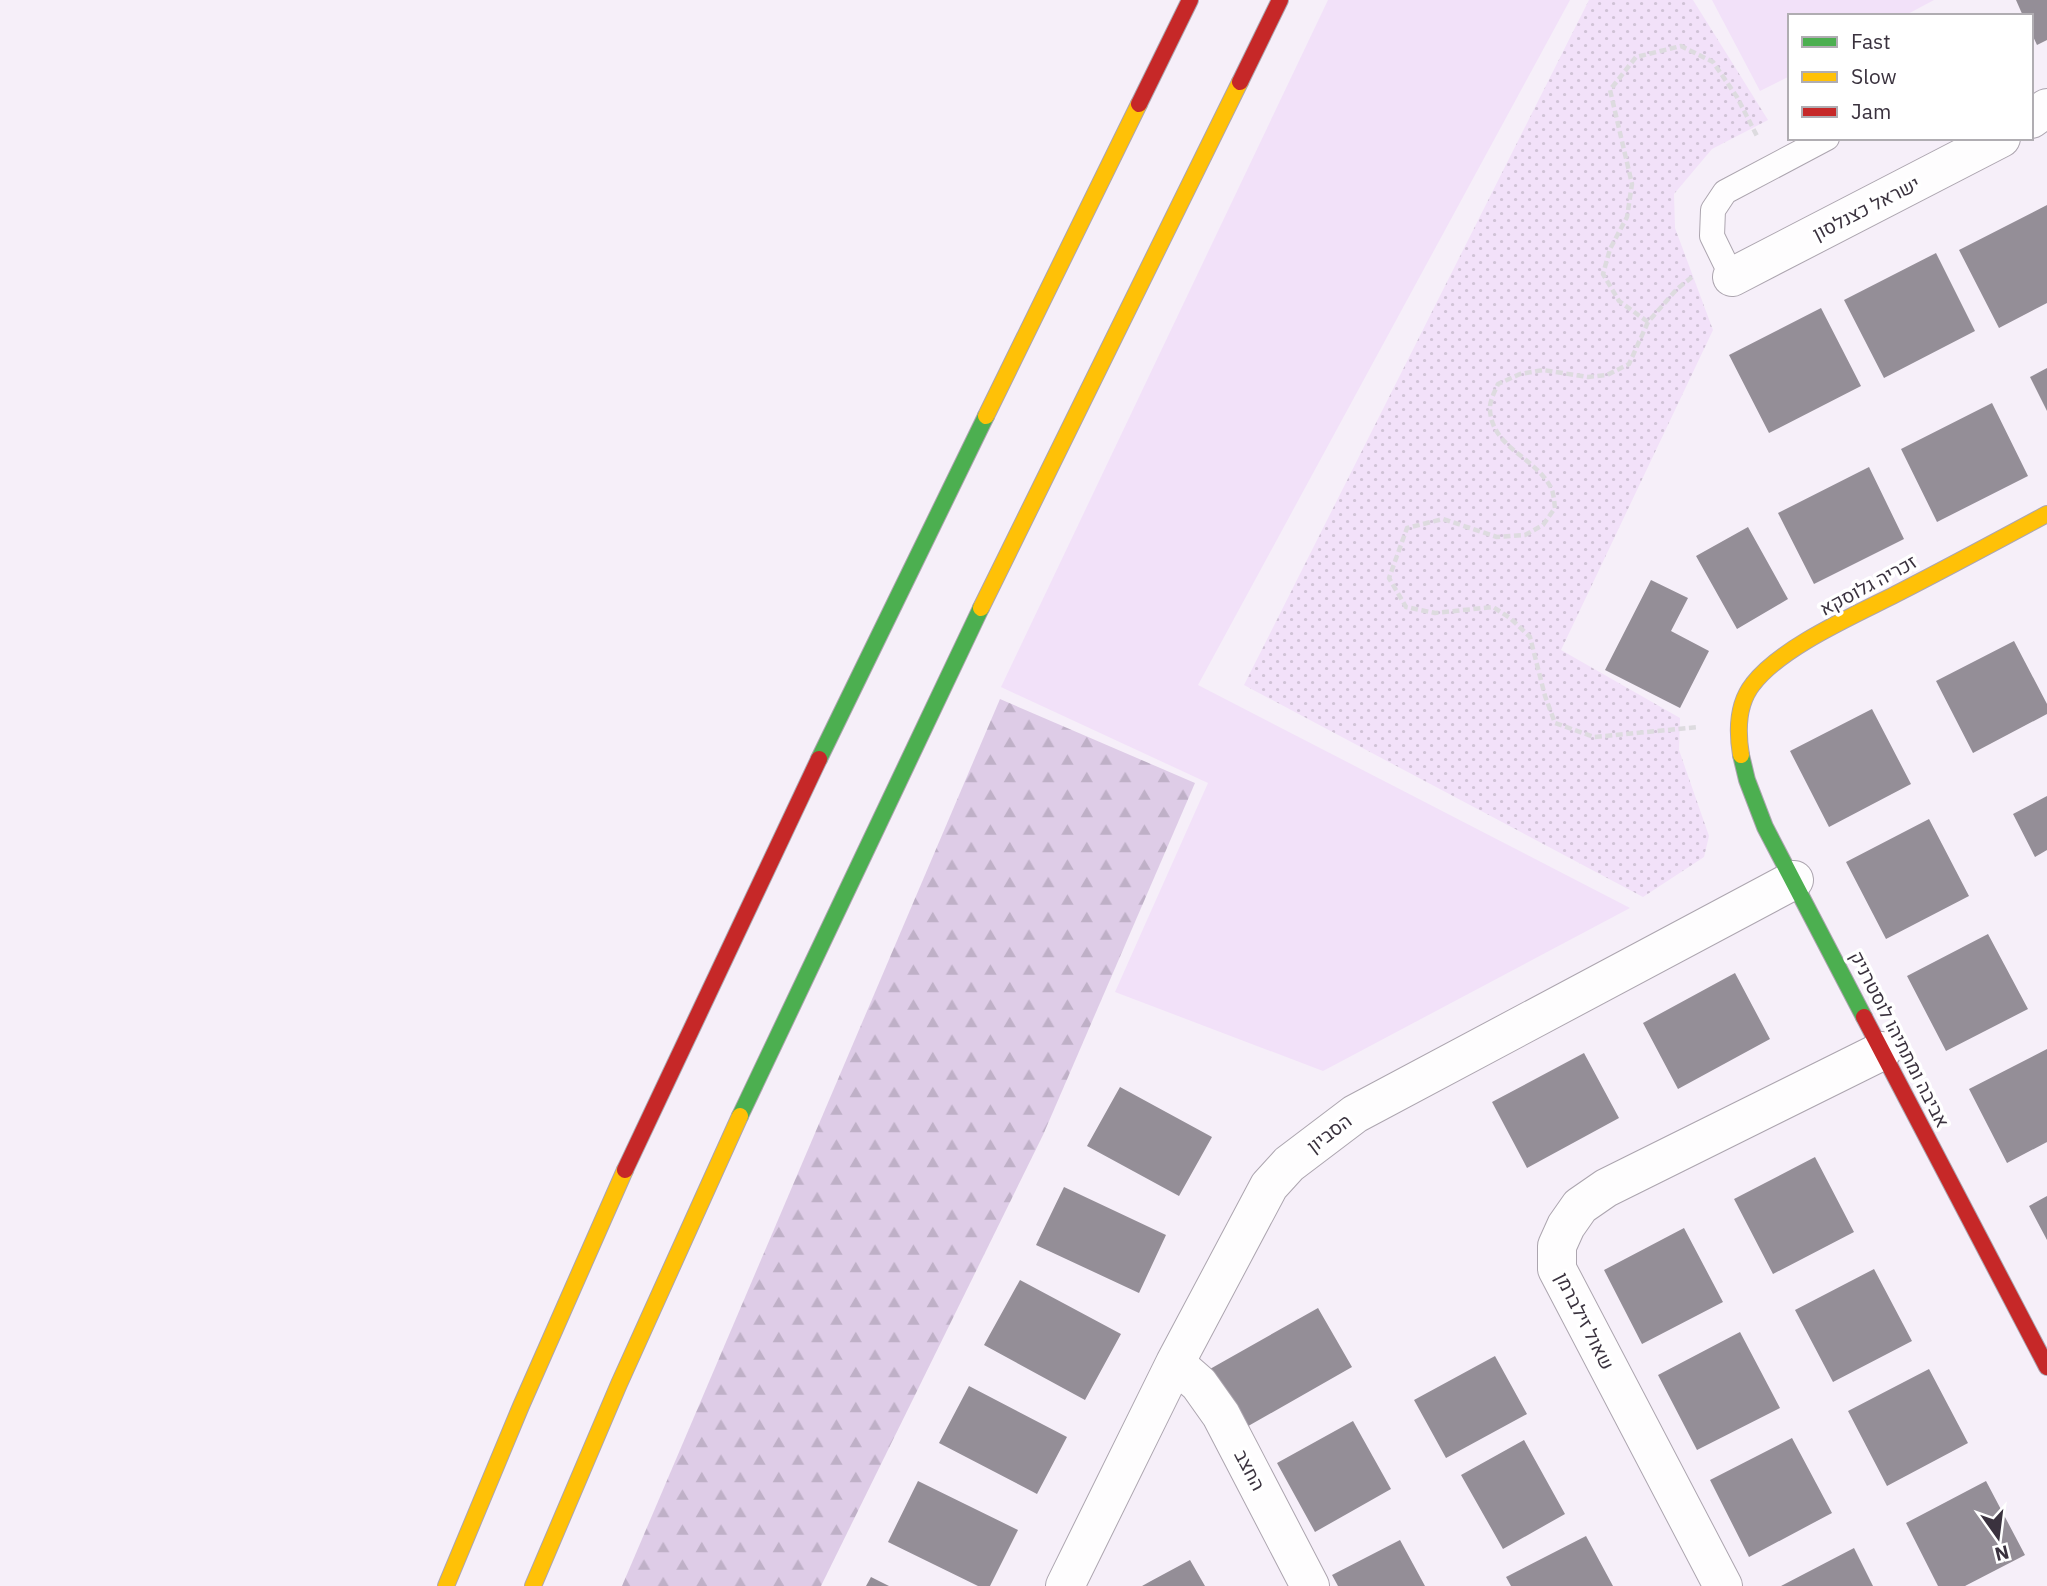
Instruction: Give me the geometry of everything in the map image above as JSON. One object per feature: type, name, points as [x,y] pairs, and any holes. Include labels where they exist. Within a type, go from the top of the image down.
[{"type":"main road","points":[[446,1586],[521,1406],[649,1117],[793,811],[1190,0]]},
{"type":"main road","points":[[533,1586],[595,1438],[722,1151],[860,858],[1280,0]]},
{"type":"main road","name":"זכריה גלוסקא","points":[[1737,723],[1744,695],[1769,667],[1807,641],[2047,514]]},
{"type":"main road","name":"אביבה ומתתיהו לוסטרניק","points":[[1737,723],[1741,758],[1765,827],[2047,1367]]},
{"type":"street","name":"ישראל כצנלסון","points":[[1726,266],[1997,140]]},
{"type":"street","name":"הסביון","points":[[1065,1586],[1175,1363],[1269,1186],[1289,1164],[1355,1114],[1794,880]]},
{"type":"street","name":"שאול זילברמן","points":[[1723,1586],[1557,1269],[1557,1246],[1580,1206],[1606,1188],[1882,1051]]},
{"type":"street","name":"החצב","points":[[1175,1363],[1199,1384],[1221,1415],[1310,1586]]},
{"type":"lane","points":[[1726,266],[1712,236],[1713,210],[1725,192],[1823,140]]},
{"type":"path","points":[[1648,322],[1619,301],[1603,274],[1609,249],[1628,217],[1632,184],[1610,90],[1636,57],[1681,46],[1713,62],[1737,97],[1773,167]]},
{"type":"path","points":[[1726,266],[1677,289],[1648,322],[1629,364],[1607,375],[1588,377],[1543,370],[1520,374],[1498,384],[1489,408],[1495,430],[1513,452],[1536,468],[1552,488],[1555,508],[1543,525],[1525,535],[1497,537],[1443,519],[1407,528],[1389,579],[1406,607],[1435,613],[1493,607],[1510,618],[1530,637],[1555,723],[1594,737],[1737,723]]},
{"type":"shaded area","points":[[1328,0],[1570,0],[1198,685],[1630,908],[1323,1071],[1115,992],[1208,783],[1001,687]]},
{"type":"shaded area","points":[[1589,0],[1693,0],[1768,120],[1712,149],[1674,194],[1675,228],[1713,330],[1561,650],[1680,718],[1679,750],[1709,836],[1704,857],[1643,897],[1244,685]]},
{"type":"shaded area","points":[[1712,0],[1934,0],[1908,14],[1788,14],[1788,77],[1760,91]]},
{"type":"green space","points":[[1000,699],[1195,783],[1043,1135],[821,1586],[622,1586]]},
{"type":"building","points":[[2016,0],[2047,0],[2047,40],[2037,45],[2033,36],[2033,14],[2022,14]]},
{"type":"building","points":[[2047,205],[2047,303],[1999,328],[1959,250]]},
{"type":"building","points":[[1936,253],[1975,331],[1884,378],[1844,300]]},
{"type":"building","points":[[1821,308],[1861,386],[1769,433],[1729,355]]},
{"type":"building","points":[[2047,368],[2047,411],[2030,377]]},
{"type":"building","points":[[1992,403],[2028,476],[1937,522],[1901,449]]},
{"type":"building","points":[[1869,467],[1904,539],[1814,584],[1778,513]]},
{"type":"building","points":[[1748,527],[1788,599],[1737,629],[1696,556]]},
{"type":"building","points":[[1651,580],[1688,598],[1671,631],[1709,651],[1680,708],[1605,670]]},
{"type":"building","points":[[2014,641],[2047,704],[2047,714],[1973,753],[1936,681]]},
{"type":"building","points":[[1872,709],[1911,784],[1829,827],[1790,751]]},
{"type":"building","points":[[2047,796],[2047,850],[2035,857],[2013,814]]},
{"type":"building","points":[[1929,819],[1969,896],[1886,939],[1846,862]]},
{"type":"building","points":[[1988,934],[2028,1009],[1946,1051],[1907,976]]},
{"type":"building","points":[[1735,973],[1770,1039],[1678,1089],[1643,1023]]},
{"type":"building","points":[[2047,1049],[2047,1142],[2007,1163],[1969,1089]]},
{"type":"building","points":[[1584,1053],[1619,1118],[1527,1168],[1492,1102]]},
{"type":"building","points":[[1120,1087],[1212,1137],[1179,1196],[1087,1146]]},
{"type":"building","points":[[1815,1157],[1854,1232],[1773,1274],[1734,1199]]},
{"type":"building","points":[[1064,1187],[1166,1235],[1139,1293],[1036,1245]]},
{"type":"building","points":[[2047,1196],[2047,1240],[2029,1206]]},
{"type":"building","points":[[1684,1228],[1723,1302],[1642,1344],[1604,1270]]},
{"type":"building","points":[[1874,1269],[1912,1341],[1833,1382],[1795,1310]]},
{"type":"building","points":[[1020,1280],[1121,1334],[1085,1400],[984,1345]]},
{"type":"building","points":[[1318,1308],[1352,1367],[1243,1429],[1210,1369]]},
{"type":"building","points":[[1740,1332],[1780,1408],[1697,1450],[1658,1375]]},
{"type":"building","points":[[1495,1356],[1527,1414],[1446,1458],[1414,1400]]},
{"type":"building","points":[[1929,1369],[1968,1443],[1887,1486],[1848,1411]]},
{"type":"building","points":[[969,1386],[1067,1437],[1037,1494],[939,1443]]},
{"type":"building","points":[[1353,1421],[1391,1489],[1315,1532],[1277,1463]]},
{"type":"building","points":[[1792,1438],[1832,1513],[1749,1557],[1710,1480]]},
{"type":"building","points":[[1524,1440],[1565,1514],[1503,1549],[1461,1475]]},
{"type":"building","points":[[918,1481],[1018,1530],[990,1586],[978,1586],[888,1542]]},
{"type":"building","points":[[1986,1481],[2025,1555],[1965,1586],[1938,1586],[1906,1523]]},
{"type":"building","points":[[1586,1536],[1613,1586],[1511,1586],[1506,1577]]},
{"type":"building","points":[[1400,1540],[1425,1586],[1338,1586],[1332,1575]]},
{"type":"building","points":[[1854,1548],[1873,1586],[1781,1586]]},
{"type":"building","points":[[1190,1560],[1205,1586],[1142,1586],[1151,1581]]},
{"type":"building","points":[[871,1577],[889,1586],[866,1586]]},
{"type":"traffic: fast","points":[[819,759],[986,416]]},
{"type":"traffic: fast","points":[[740,1116],[981,608]]},
{"type":"traffic: fast","points":[[1741,755],[1747,780],[1765,827],[1864,1017]]},
{"type":"traffic: slow","points":[[981,608],[1240,82]]},
{"type":"traffic: slow","points":[[986,416],[1139,104]]},
{"type":"traffic: slow","points":[[1741,755],[1739,727],[1744,700],[1753,684],[1781,657],[1820,633],[2047,514]]},
{"type":"traffic: slow","points":[[533,1586],[619,1384],[740,1116]]},
{"type":"traffic: slow","points":[[446,1586],[521,1406],[625,1170]]},
{"type":"traffic: jam","points":[[1139,104],[1190,0]]},
{"type":"traffic: jam","points":[[1240,82],[1280,0]]},
{"type":"traffic: jam","points":[[625,1170],[819,759]]},
{"type":"traffic: jam","points":[[1864,1017],[2047,1367]]}]
